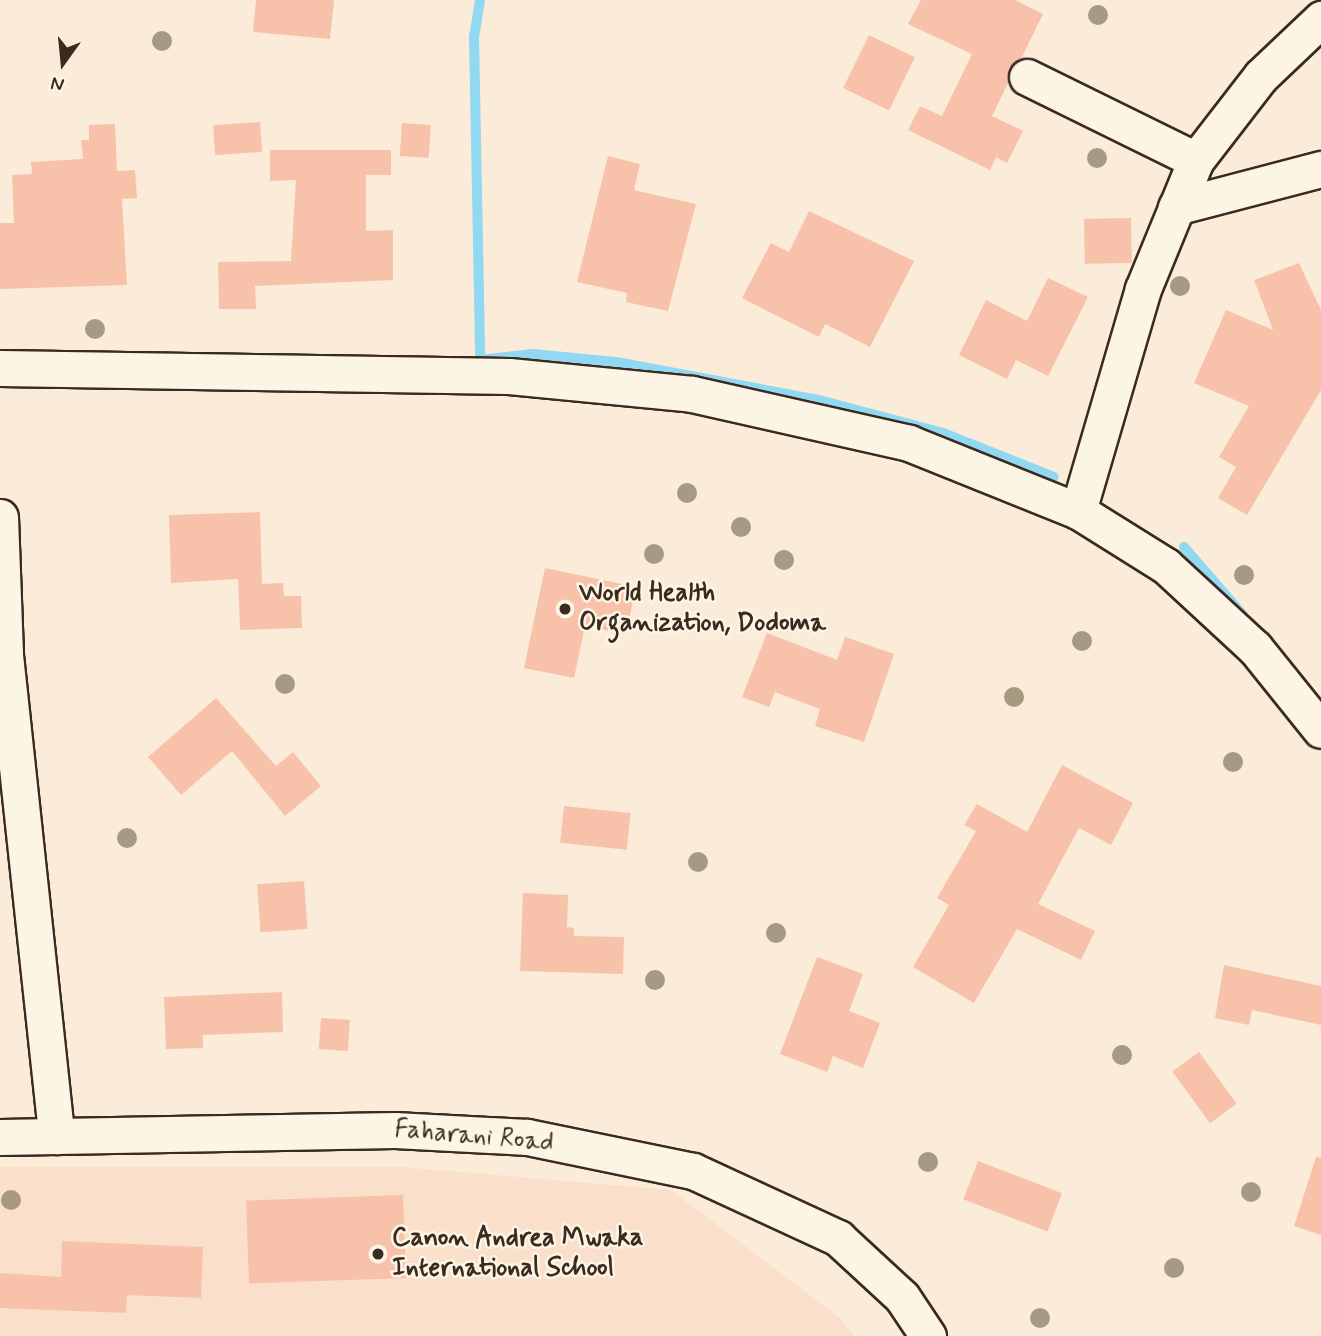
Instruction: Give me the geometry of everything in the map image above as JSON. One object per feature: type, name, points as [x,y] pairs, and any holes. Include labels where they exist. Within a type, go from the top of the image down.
[{"type":"street","points":[[1078,512],[1143,289],[1196,160],[1261,76],[1321,19]]},
{"type":"street","points":[[1027,77],[1196,160]]},
{"type":"street","points":[[1176,207],[1321,169]]},
{"type":"street","points":[[0,368],[509,376],[692,394],[909,443],[1078,512],[1166,566],[1255,648],[1321,730]]},
{"type":"street","points":[[0,517],[5,655],[56,1136]]},
{"type":"street","name":"Faharani Road","points":[[0,1137],[395,1130],[527,1137],[693,1171],[838,1238],[902,1297],[928,1336]]},
{"type":"shaded area","name":"Canon Andrea Mwaka International School","points":[[0,1167],[401,1167],[671,1190],[840,1318],[854,1336],[0,1336]]},
{"type":"building","points":[[256,0],[334,0],[330,39],[253,32]]},
{"type":"building","points":[[921,0],[1015,0],[1043,14],[1021,59],[1009,68],[1008,83],[992,116],[1023,131],[1007,163],[996,157],[990,170],[908,130],[920,106],[942,116],[972,54],[908,24]]},
{"type":"building","points":[[869,35],[915,57],[889,110],[843,88]]},
{"type":"building","points":[[260,122],[262,152],[215,155],[213,125]]},
{"type":"building","points":[[402,123],[431,125],[429,158],[400,156]]},
{"type":"building","points":[[115,124],[117,171],[135,170],[137,198],[122,199],[127,285],[0,289],[0,223],[14,223],[12,175],[32,174],[31,162],[83,159],[81,140],[89,140],[89,125]]},
{"type":"building","points":[[270,150],[391,150],[391,175],[366,175],[366,231],[393,230],[393,280],[255,286],[256,309],[219,309],[218,262],[291,261],[296,180],[270,181]]},
{"type":"building","points":[[608,156],[640,164],[634,190],[696,204],[668,311],[626,302],[627,293],[577,282]]},
{"type":"building","points":[[809,211],[914,261],[870,347],[825,324],[819,337],[742,298],[771,243],[789,252]]},
{"type":"building","points":[[1131,218],[1132,263],[1085,264],[1084,219]]},
{"type":"building","points":[[1299,263],[1321,310],[1321,390],[1247,515],[1218,498],[1236,467],[1219,457],[1249,406],[1194,383],[1226,310],[1273,330],[1254,280]]},
{"type":"building","points":[[1048,278],[1088,297],[1048,376],[1016,360],[1007,379],[959,355],[986,300],[1027,321]]},
{"type":"building","points":[[260,512],[262,584],[283,583],[284,596],[301,596],[302,628],[240,630],[238,579],[171,583],[169,515]]},
{"type":"building","points":[[545,568],[636,587],[626,634],[585,626],[574,678],[524,668]]},
{"type":"building","points":[[767,633],[837,660],[845,637],[894,654],[864,742],[815,726],[820,709],[775,692],[769,707],[742,697]]},
{"type":"building","points":[[216,698],[276,766],[293,752],[321,786],[285,816],[232,751],[181,795],[148,757]]},
{"type":"building","points":[[1062,765],[1133,803],[1111,845],[1079,828],[1038,904],[1095,931],[1081,960],[1017,929],[974,1003],[913,967],[949,905],[937,898],[976,831],[964,825],[977,804],[1027,832]]},
{"type":"building","points":[[564,806],[631,813],[627,850],[560,843]]},
{"type":"building","points":[[304,881],[307,929],[260,932],[257,884]]},
{"type":"building","points":[[523,893],[568,895],[567,927],[574,928],[574,936],[624,937],[623,974],[520,971]]},
{"type":"building","points":[[817,957],[863,974],[849,1011],[880,1023],[863,1068],[833,1056],[827,1072],[780,1054]]},
{"type":"building","points":[[1224,965],[1321,986],[1321,1025],[1252,1010],[1249,1025],[1215,1018]]},
{"type":"building","points":[[282,992],[283,1032],[203,1035],[203,1048],[166,1049],[164,997]]},
{"type":"building","points":[[321,1018],[350,1020],[348,1051],[319,1049]]},
{"type":"building","points":[[1199,1052],[1237,1104],[1210,1123],[1172,1071]]},
{"type":"building","points":[[1316,1157],[1321,1158],[1321,1235],[1294,1226]]},
{"type":"building","points":[[978,1161],[1062,1193],[1047,1232],[963,1199]]},
{"type":"building","points":[[403,1195],[406,1278],[249,1283],[246,1200]]},
{"type":"building","points":[[62,1241],[203,1247],[201,1298],[127,1295],[126,1313],[0,1308],[0,1273],[61,1277]]},
{"type":"waterway","points":[[480,0],[474,36],[480,360],[533,354],[616,362],[819,400],[943,433],[1054,477]]},
{"type":"waterway","points":[[1184,547],[1243,615]]},
{"type":"place","name":"World Health Organization, Dodoma","points":[[565,609]]},
{"type":"place","name":"Canon Andrea Mwaka International School","points":[[378,1254]]}]
